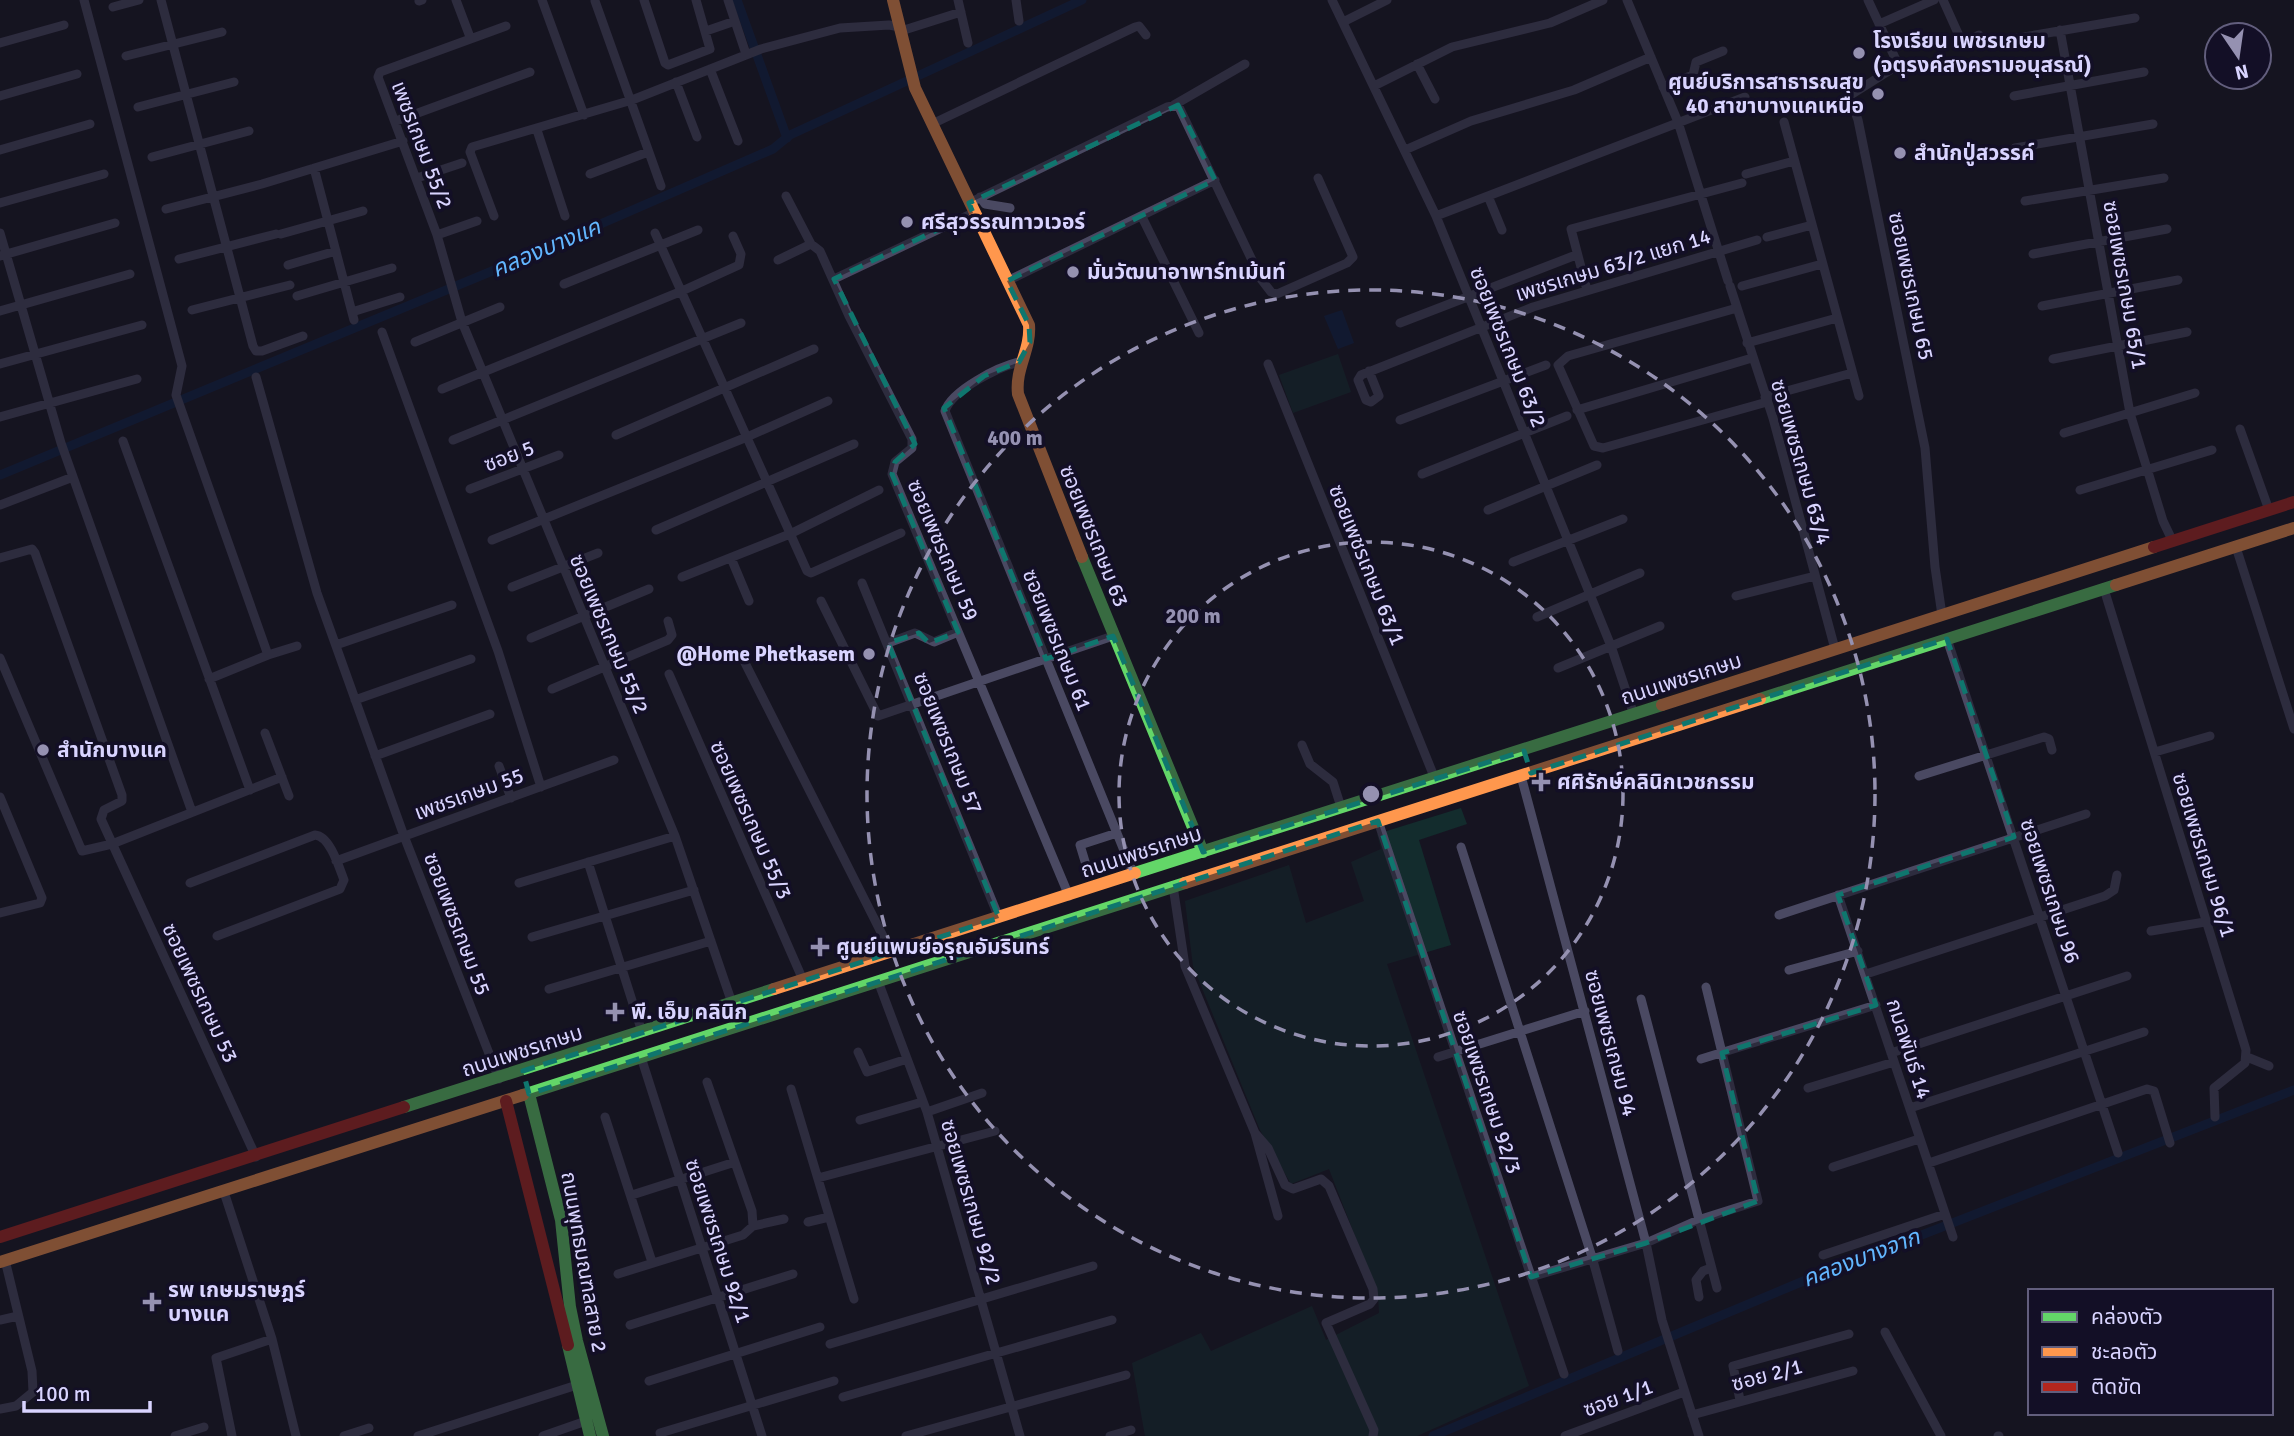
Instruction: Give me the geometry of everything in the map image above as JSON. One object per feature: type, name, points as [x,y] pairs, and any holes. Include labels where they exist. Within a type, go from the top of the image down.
[{"type":"main road","name":"ซอยเพชรเกษม 63","points":[[893,0],[915,88],[974,204],[1031,333],[1030,342],[1015,374],[1018,394],[1113,636],[1203,852]]},
{"type":"main road","name":"ถนนเพชรเกษม","points":[[0,1237],[1341,807],[1524,751],[2294,502]]},
{"type":"main road","points":[[2246,517],[2242,525],[2244,534],[2258,540]]},
{"type":"main road","name":"ถนนเพชรเกษม","points":[[2,1261],[2294,528]]},
{"type":"main road","points":[[2199,533],[2216,538],[2217,553]]},
{"type":"main road","points":[[1524,751],[1526,774]]},
{"type":"main road","points":[[752,996],[761,1018]]},
{"type":"main road","name":"ถนนพุทธมณฑลสาย 2","points":[[523,1071],[561,1220],[572,1318],[587,1385],[603,1436]]},
{"type":"main road","name":"ถนนพุทธมณฑลสาย 2","points":[[499,1079],[535,1205],[590,1436]]},
{"type":"street","points":[[84,0],[182,366],[182,377],[175,390],[177,398],[268,655]]},
{"type":"street","points":[[113,6],[139,0]]},
{"type":"street","points":[[161,0],[256,351],[303,335]]},
{"type":"street","points":[[456,0],[470,37]]},
{"type":"street","points":[[542,0],[584,115]]},
{"type":"street","points":[[644,0],[667,65],[710,48]]},
{"type":"street","points":[[696,0],[713,67],[738,141]]},
{"type":"street","points":[[728,0],[749,53]]},
{"type":"street","points":[[958,0],[968,43]]},
{"type":"street","points":[[1016,0],[1019,21]]},
{"type":"street","name":"ซอยเพชรเกษม 63/2","points":[[1332,0],[1436,216],[1611,646],[1634,715]]},
{"type":"street","points":[[1343,22],[1387,0]]},
{"type":"street","points":[[1374,86],[1452,47],[1550,23],[1602,0]]},
{"type":"street","name":"ซอยเพชรเกษม 63/4","points":[[1627,0],[1678,122],[1766,400],[1835,649]]},
{"type":"street","name":"ซอยเพชรเกษม 65","points":[[1868,0],[1896,60],[1895,69],[1849,96],[1858,120],[1925,448],[1935,568],[1942,615]]},
{"type":"street","points":[[1879,24],[1934,0]]},
{"type":"street","points":[[1943,0],[1961,40],[1967,41],[1979,35]]},
{"type":"street","points":[[595,1],[661,186]]},
{"type":"street","points":[[494,216],[471,148],[632,100],[761,49],[840,28],[889,24],[900,29],[961,12]]},
{"type":"street","points":[[2001,41],[2135,18]]},
{"type":"street","points":[[706,31],[735,21]]},
{"type":"street","points":[[0,43],[64,25]]},
{"type":"street","name":"เพชรเกษม 55/2","points":[[450,280],[437,235],[378,74],[470,37],[506,26]]},
{"type":"street","points":[[932,124],[1135,27],[1139,26],[1146,35]]},
{"type":"street","name":"ซอยเพชรเกษม 65/1","points":[[2060,30],[2130,414],[2173,542]]},
{"type":"street","points":[[126,57],[222,32]]},
{"type":"street","points":[[1663,86],[1693,75],[1696,62],[1723,51]]},
{"type":"street","points":[[1405,150],[1488,115],[1574,90],[1651,57]]},
{"type":"street","points":[[834,279],[974,204],[1174,105],[1245,64]]},
{"type":"street","points":[[1417,64],[1435,99]]},
{"type":"street","points":[[396,121],[530,72]]},
{"type":"street","points":[[2014,96],[2144,72]]},
{"type":"street","points":[[0,96],[77,74]]},
{"type":"street","points":[[138,107],[234,82]]},
{"type":"street","points":[[676,82],[697,137]]},
{"type":"street","points":[[1436,216],[1745,97]]},
{"type":"street","points":[[1174,105],[1181,108],[1261,279],[1277,294],[1348,263],[1353,257],[1318,178]]},
{"type":"street","points":[[1784,122],[1858,396]]},
{"type":"street","points":[[0,150],[90,124]]},
{"type":"street","points":[[2015,148],[2153,124]]},
{"type":"street","points":[[537,130],[565,216]]},
{"type":"street","points":[[152,157],[249,131]]},
{"type":"street","points":[[166,209],[403,141]]},
{"type":"street","points":[[590,174],[648,152]]},
{"type":"street","points":[[1587,290],[1571,229],[1700,194],[1794,162]]},
{"type":"street","points":[[417,178],[462,163]]},
{"type":"street","points":[[314,168],[353,316],[400,297]]},
{"type":"street","points":[[0,203],[104,174]]},
{"type":"street","points":[[2025,201],[2164,178]]},
{"type":"street","points":[[1007,281],[1215,180]]},
{"type":"street","name":"ซอยเพชรเกษม 59","points":[[786,196],[811,244],[820,251],[849,316],[912,439],[912,448],[895,462],[892,474],[1069,896]]},
{"type":"street","points":[[1488,196],[1502,230]]},
{"type":"street","points":[[974,204],[1010,208]]},
{"type":"street","points":[[179,259],[363,211]]},
{"type":"street","points":[[1142,217],[1199,333]]},
{"type":"street","points":[[437,235],[477,221]]},
{"type":"street","points":[[3,255],[115,223]]},
{"type":"street","name":"เพชรเกษม 63/2 แยก 14","points":[[1369,372],[1480,325],[1587,290],[1812,225]]},
{"type":"street","points":[[2033,254],[2167,229]]},
{"type":"street","points":[[564,284],[698,230]]},
{"type":"street","points":[[0,233],[3,255],[61,444],[192,812]]},
{"type":"street","points":[[655,233],[807,571],[811,573],[901,533]]},
{"type":"street","points":[[442,388],[682,292],[739,265],[741,254],[733,236]]},
{"type":"street","points":[[778,260],[811,244]]},
{"type":"street","points":[[288,265],[336,251]]},
{"type":"street","points":[[1399,323],[1576,255]]},
{"type":"street","points":[[1742,286],[1822,264]]},
{"type":"street","points":[[297,296],[392,268]]},
{"type":"street","points":[[0,311],[130,274]]},
{"type":"street","name":"ซอยเพชรเกษม 55/2","points":[[450,280],[462,322],[521,470],[675,836],[732,1003]]},
{"type":"street","points":[[2042,306],[2178,280]]},
{"type":"street","points":[[192,310],[290,285]]},
{"type":"street","points":[[415,342],[500,307]]},
{"type":"street","points":[[1737,307],[1563,359],[1558,365],[1594,446],[1603,448],[1852,373]]},
{"type":"street","points":[[1747,343],[1837,318]]},
{"type":"street","points":[[453,440],[741,323]]},
{"type":"street","points":[[0,364],[142,325]]},
{"type":"street","points":[[382,332],[498,651],[541,787]]},
{"type":"street","points":[[2053,359],[2187,332]]},
{"type":"street","points":[[616,435],[814,349]]},
{"type":"street","points":[[1577,410],[1752,358]]},
{"type":"street","name":"ซอยเพชรเกษม 61","points":[[1019,362],[1000,367],[954,398],[945,411],[1134,875]]},
{"type":"street","name":"ซอยเพชรเกษม 63/1","points":[[1268,364],[1435,779]]},
{"type":"street","points":[[1401,420],[1546,365]]},
{"type":"street","name":"ซอยเพชรเกษม 55","points":[[256,377],[317,593],[404,836],[499,1079]]},
{"type":"street","points":[[0,417],[137,379]]},
{"type":"street","points":[[2064,433],[2195,393]]},
{"type":"street","points":[[492,540],[747,437],[828,401]]},
{"type":"street","points":[[1422,474],[1567,416]]},
{"type":"street","points":[[2240,429],[2269,510]]},
{"type":"street","points":[[123,441],[250,790]]},
{"type":"street","points":[[656,530],[854,444]]},
{"type":"street","points":[[2080,490],[2212,450]]},
{"type":"street","name":"ซอย 5","points":[[470,489],[559,455]]},
{"type":"street","points":[[1488,510],[1597,465]]},
{"type":"street","points":[[0,505],[73,477]]},
{"type":"street","points":[[682,578],[790,534],[878,490]]},
{"type":"street","points":[[1513,562],[1623,519]]},
{"type":"street","points":[[2236,547],[2294,729]]},
{"type":"street","name":"ซอยเพชรเกษม 53","points":[[0,558],[23,550],[32,549],[35,553],[122,795],[122,801],[101,814],[112,844],[256,1157]]},
{"type":"street","points":[[512,587],[597,553]]},
{"type":"street","points":[[731,558],[749,601]]},
{"type":"street","points":[[1537,617],[1640,573]]},
{"type":"street","points":[[1736,596],[1815,576]]},
{"type":"street","name":"ซอยเพชรเกษม 57","points":[[862,583],[999,918]]},
{"type":"street","points":[[531,638],[649,589]]},
{"type":"street","name":"ซอยเพชรเกษม 96/1","points":[[2104,589],[2247,1057]]},
{"type":"street","points":[[821,601],[878,716],[912,702],[1113,636]]},
{"type":"street","points":[[336,645],[452,605]]},
{"type":"street","points":[[552,689],[668,640],[672,635],[668,621]]},
{"type":"street","points":[[1558,668],[1660,626]]},
{"type":"street","points":[[888,643],[915,633],[934,642],[958,632]]},
{"type":"street","name":"ซอยเพชรเกษม 96","points":[[1947,639],[2118,1153]]},
{"type":"street","points":[[209,679],[297,646]]},
{"type":"street","points":[[742,657],[891,952]]},
{"type":"street","points":[[0,658],[78,848],[86,852],[282,777]]},
{"type":"street","points":[[355,700],[471,659]]},
{"type":"street","name":"ซอยเพชรเกษม 55/3","points":[[669,674],[803,980]]},
{"type":"street","points":[[375,756],[490,714]]},
{"type":"street","points":[[265,733],[289,796]]},
{"type":"street","points":[[2155,752],[2210,736]]},
{"type":"street","points":[[1919,776],[2044,737],[2049,739],[2052,750]]},
{"type":"street","points":[[1302,745],[1310,764],[1333,782],[1341,807]]},
{"type":"street","name":"เพชรเกษม 55","points":[[336,861],[614,760]]},
{"type":"street","points":[[499,766],[511,797]]},
{"type":"street","name":"ซอยเพชรเกษม 94","points":[[1526,774],[1646,1243],[1662,1320],[1699,1436]]},
{"type":"street","points":[[0,796],[42,898],[40,903],[0,913]]},
{"type":"street","points":[[1779,915],[2086,814]]},
{"type":"street","name":"ซอยเพชรเกษม 92/3","points":[[1378,821],[1563,1374]]},
{"type":"street","points":[[1087,868],[1080,845],[1116,834]]},
{"type":"street","points":[[190,883],[315,835],[323,838],[336,861],[344,880],[340,889],[217,936]]},
{"type":"street","points":[[519,883],[675,836]]},
{"type":"street","points":[[1461,847],[1592,1257],[1618,1351]]},
{"type":"street","points":[[588,862],[642,1032]]},
{"type":"street","points":[[1866,974],[2109,895],[2115,888],[2118,875]]},
{"type":"street","points":[[1173,886],[1185,965],[1255,1133],[1278,1216]]},
{"type":"street","points":[[532,937],[694,890]]},
{"type":"street","name":"กมลพันธ์ 14","points":[[1838,895],[1953,1237]]},
{"type":"street","points":[[2151,930],[2205,922]]},
{"type":"street","points":[[549,989],[711,941]]},
{"type":"street","points":[[1789,970],[1858,951]]},
{"type":"street","points":[[1808,1088],[2127,976]]},
{"type":"street","name":"ซอยเพชรเกษม 92/2","points":[[878,981],[927,1112],[1020,1436]]},
{"type":"street","points":[[1531,1276],[1646,1243],[1698,1220],[1758,1201],[1706,987]]},
{"type":"street","points":[[1641,999],[1717,1288]]},
{"type":"street","points":[[1701,1059],[1876,1005]]},
{"type":"street","points":[[1437,1057],[1585,1011]]},
{"type":"street","points":[[1910,1108],[2144,1032]]},
{"type":"street","points":[[858,1052],[867,1072],[907,1059]]},
{"type":"street","name":"ซอยเพชรเกษม 92/1","points":[[641,1057],[762,1436]]},
{"type":"street","points":[[2215,1117],[2216,1083],[2241,1067],[2247,1057],[2269,1066]]},
{"type":"street","points":[[707,1082],[752,1211],[753,1226]]},
{"type":"street","points":[[791,1089],[854,1299]]},
{"type":"street","points":[[1928,1163],[2152,1089],[2170,1143]]},
{"type":"street","points":[[927,1112],[982,1093]]},
{"type":"street","points":[[860,1120],[922,1102]]},
{"type":"street","points":[[606,1117],[652,1262]]},
{"type":"street","points":[[818,1178],[938,1148],[995,1130]]},
{"type":"street","points":[[1255,1133],[1268,1148],[1285,1185],[1293,1189],[1321,1179],[1329,1186],[1373,1290],[1374,1299],[1370,1304],[1326,1324],[1374,1430],[1373,1436]]},
{"type":"street","points":[[1833,1167],[1919,1139]]},
{"type":"street","points":[[632,1195],[735,1162]]},
{"type":"street","points":[[223,1192],[272,1339],[296,1436]]},
{"type":"street","points":[[1823,1255],[1945,1214]]},
{"type":"street","points":[[808,1222],[829,1217]]},
{"type":"street","points":[[618,1274],[743,1235],[753,1226],[784,1219]]},
{"type":"street","points":[[0,1409],[16,1406],[33,1392],[32,1371],[2,1261]]},
{"type":"street","points":[[830,1344],[1093,1266]]},
{"type":"street","points":[[1699,1297],[1696,1280],[1703,1271],[1711,1268]]},
{"type":"street","points":[[631,1325],[793,1274]]},
{"type":"street","points":[[0,1320],[18,1316]]},
{"type":"street","points":[[843,1397],[1112,1320]]},
{"type":"street","points":[[649,1381],[820,1327]]},
{"type":"street","points":[[1885,1332],[1941,1436]]},
{"type":"street","points":[[1740,1401],[1733,1366],[1849,1334]]},
{"type":"street","points":[[232,1436],[216,1358],[272,1339]]},
{"type":"street","name":"ซอย 2/1","points":[[1692,1415],[1853,1371]]},
{"type":"street","points":[[906,1436],[1126,1375]]},
{"type":"street","points":[[660,1433],[834,1381]]},
{"type":"street","points":[[418,1436],[578,1385]]},
{"type":"street","name":"ซอย 1/1","points":[[1565,1436],[1684,1392]]},
{"type":"street","points":[[543,1436],[586,1421]]},
{"type":"street","points":[[175,1436],[204,1427]]},
{"type":"street","points":[[344,1436],[369,1429]]},
{"type":"street","points":[[1110,1436],[1131,1430]]},
{"type":"highlighted area","points":[[1178,105],[1215,180],[1007,281],[1029,325],[1030,342],[1019,362],[984,376],[944,408],[1046,659],[1113,636],[1203,852],[1524,751],[1531,773],[1947,639],[2014,837],[1838,895],[1876,1005],[1722,1053],[1758,1201],[1646,1243],[1531,1277],[1378,821],[529,1094],[523,1071],[999,918],[888,643],[919,633],[929,643],[958,632],[892,474],[895,462],[915,444],[834,279],[973,213],[969,203]]},
{"type":"green space","points":[[1338,354],[1351,392],[1293,413],[1279,375]]},
{"type":"green space","points":[[1461,808],[1467,824],[1419,840],[1451,945],[1387,964],[1529,1386],[1417,1436],[1145,1436],[1132,1363],[1201,1333],[1211,1351],[1312,1306],[1326,1340],[1379,1313],[1378,1295],[1329,1169],[1291,1184],[1260,1130],[1193,966],[1185,901],[1289,865],[1306,923],[1364,901],[1351,862],[1381,849],[1377,834]]},
{"type":"water","points":[[1342,310],[1354,343],[1338,349],[1324,316]]},
{"type":"waterway","points":[[737,0],[787,138]]},
{"type":"waterway","name":"คลองบางแค","points":[[0,475],[497,269],[773,149],[790,135],[1082,0]]},
{"type":"waterway","name":"คลองบางจาก","points":[[1433,1436],[1806,1280],[2294,1090]]},
{"type":"traffic: fast","points":[[1082,557],[1203,852]]},
{"type":"traffic: fast","points":[[1760,699],[2116,585]]},
{"type":"traffic: fast","points":[[1135,873],[1662,705]]},
{"type":"traffic: fast","points":[[523,1095],[1185,883]]},
{"type":"traffic: fast","points":[[404,1107],[774,989]]},
{"type":"traffic: fast","points":[[529,1094],[561,1220],[570,1307],[577,1341],[603,1436]]},
{"type":"traffic: fast","points":[[568,1345],[590,1436]]},
{"type":"traffic: slow","points":[[893,0],[915,88],[1029,325],[1018,394],[1082,557]]},
{"type":"traffic: slow","points":[[2116,585],[2294,528]]},
{"type":"traffic: slow","points":[[1662,705],[2154,547]]},
{"type":"traffic: slow","points":[[1185,883],[1760,699]]},
{"type":"traffic: slow","points":[[774,989],[1135,873]]},
{"type":"traffic: slow","points":[[0,1262],[523,1095]]},
{"type":"traffic: jam","points":[[2154,547],[2294,502]]},
{"type":"traffic: jam","points":[[506,1101],[568,1345]]},
{"type":"traffic: jam","points":[[0,1237],[404,1107]]},
{"type":"place","name":"โรงเรียน เพชรเกษม (จตุรงค์สงครามอนุสรณ์)","points":[[1859,53]]},
{"type":"place","name":"ศูนย์บริการสาธารณสุข 40 สาขาบางแคเหนือ","points":[[1878,94]]},
{"type":"place","name":"สำนักปู่สวรรค์","points":[[1900,153]]},
{"type":"place","name":"ศรีสุวรรณทาวเวอร์","points":[[907,222]]},
{"type":"place","name":"มั่นวัฒนาอาพาร์ทเม้นท์","points":[[1073,272]]},
{"type":"place","name":"@Home Phetkasem","points":[[869,654]]},
{"type":"place","name":"สำนักบางแค","points":[[43,750]]},
{"type":"place","name":"ศศิรักษ์คลินิกเวชกรรม","points":[[1541,782]]},
{"type":"place","name":"ศูนย์แพมย์อรุณอัมรินทร์","points":[[820,947]]},
{"type":"place","name":"พี. เอ็ม คลินิก","points":[[615,1012]]},
{"type":"place","name":"รพ เกษมราษฎร์ บางแค","points":[[152,1302]]}]
